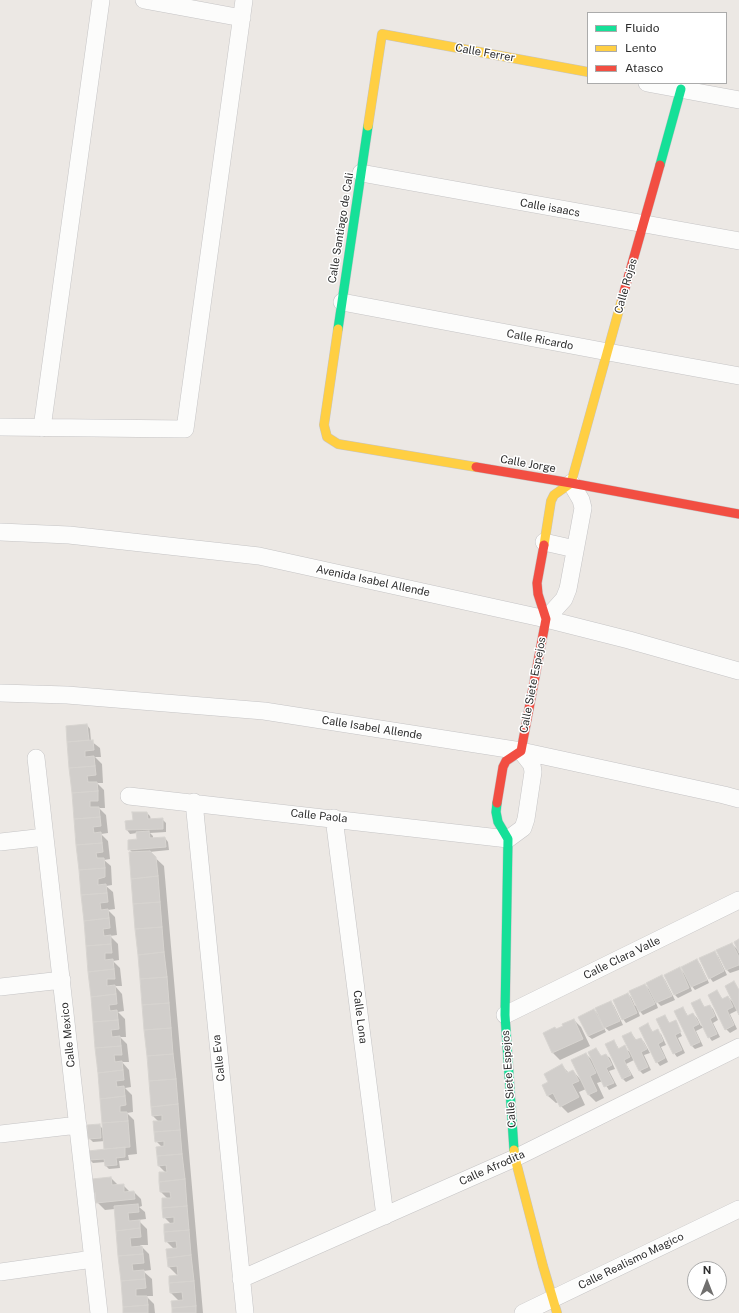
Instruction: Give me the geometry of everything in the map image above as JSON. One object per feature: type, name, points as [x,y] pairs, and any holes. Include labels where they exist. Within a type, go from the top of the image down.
[{"type":"street","points":[[42,428],[101,0]]},
{"type":"street","points":[[144,0],[242,18]]},
{"type":"street","points":[[0,427],[185,429],[244,0]]},
{"type":"street","name":"Calle Ferrer","points":[[382,34],[587,72]]},
{"type":"street","name":"Calle Santiago de Cali","points":[[324,425],[382,34]]},
{"type":"street","points":[[653,84],[739,100]]},
{"type":"street","name":"Calle Rojas","points":[[571,483],[681,89]]},
{"type":"street","name":"Calle isaacs","points":[[361,174],[739,241]]},
{"type":"street","name":"Calle Ricardo","points":[[342,302],[739,376]]},
{"type":"street","name":"Calle Jorge","points":[[324,425],[327,437],[338,444],[571,483],[739,514]]},
{"type":"street","points":[[571,483],[581,500],[583,508],[568,589],[564,599],[546,619],[538,594],[537,583],[551,500],[554,495],[571,483]]},
{"type":"street","name":"Avenida Isabel Allende","points":[[0,532],[69,535],[259,556],[546,619],[629,640],[739,671]]},
{"type":"street","points":[[544,542],[575,549]]},
{"type":"street","name":"Calle Siete Espejos","points":[[521,751],[546,619]]},
{"type":"street","name":"Calle Isabel Allende","points":[[0,693],[67,695],[264,711],[521,751],[724,795],[739,800]]},
{"type":"street","points":[[521,751],[532,765],[533,772],[526,820],[523,828],[508,838],[498,822],[496,812],[503,767],[506,761],[521,751]]},
{"type":"street","name":"Calle Mexico","points":[[36,758],[99,1313]]},
{"type":"street","name":"Calle Paola","points":[[129,796],[508,838]]},
{"type":"street","name":"Calle Eva","points":[[194,802],[245,1313]]},
{"type":"street","name":"Calle Lona","points":[[334,818],[385,1216]]},
{"type":"street","points":[[0,842],[45,838]]},
{"type":"street","name":"Calle Siete Espejos","points":[[508,838],[505,1015],[515,1158],[555,1306]]},
{"type":"street","name":"Calle Clara Valle","points":[[505,1015],[739,900]]},
{"type":"street","points":[[0,987],[62,980]]},
{"type":"street","name":"Calle Afrodita","points":[[241,1279],[515,1158],[739,1047]]},
{"type":"street","points":[[0,1134],[78,1125]]},
{"type":"street","name":"Calle Realismo Magico","points":[[523,1313],[555,1306],[739,1209]]},
{"type":"street","points":[[0,1272],[93,1259]]},
{"type":"building","points":[[87,724],[89,740],[67,742],[66,726]]},
{"type":"building","points":[[93,740],[94,750],[85,751],[85,757],[94,756],[95,766],[69,768],[67,742]]},
{"type":"building","points":[[95,766],[96,775],[87,776],[88,782],[97,782],[98,791],[72,793],[69,768]]},
{"type":"building","points":[[98,791],[98,801],[90,801],[90,807],[99,807],[100,817],[74,819],[72,793]]},
{"type":"building","points":[[132,812],[147,812],[148,819],[163,818],[163,829],[126,830],[125,821],[133,820]]},
{"type":"building","points":[[100,817],[101,826],[93,827],[94,833],[101,832],[102,843],[76,845],[74,819]]},
{"type":"building","points":[[149,831],[150,838],[165,837],[166,847],[128,850],[128,840],[137,839],[136,832]]},
{"type":"building","points":[[102,843],[103,852],[96,853],[97,858],[104,858],[105,868],[79,870],[76,845]]},
{"type":"building","points":[[150,851],[156,857],[158,876],[131,879],[129,852]]},
{"type":"building","points":[[105,868],[105,877],[98,879],[98,885],[106,884],[107,893],[81,895],[79,870]]},
{"type":"building","points":[[158,876],[160,902],[133,904],[131,879]]},
{"type":"building","points":[[107,893],[108,902],[100,903],[101,910],[108,909],[109,918],[84,921],[81,895]]},
{"type":"building","points":[[160,902],[162,927],[135,929],[133,904]]},
{"type":"building","points":[[109,918],[110,928],[103,929],[104,936],[111,935],[111,944],[86,946],[84,921]]},
{"type":"building","points":[[162,927],[164,952],[138,955],[135,929]]},
{"type":"building","points":[[739,939],[739,953],[734,942]]},
{"type":"building","points":[[732,943],[739,957],[739,965],[726,970],[716,950]]},
{"type":"building","points":[[111,944],[112,953],[105,953],[105,960],[113,959],[114,969],[88,972],[86,946]]},
{"type":"building","points":[[715,951],[724,971],[709,979],[699,958]]},
{"type":"building","points":[[164,952],[167,977],[140,979],[138,955]]},
{"type":"building","points":[[697,959],[707,980],[691,987],[681,967]]},
{"type":"building","points":[[680,967],[689,988],[674,995],[664,975]]},
{"type":"building","points":[[114,969],[115,979],[107,979],[107,986],[115,985],[116,994],[91,997],[88,972]]},
{"type":"building","points":[[662,975],[672,996],[656,1003],[646,983]]},
{"type":"building","points":[[167,977],[169,1003],[142,1005],[140,979]]},
{"type":"building","points":[[734,981],[739,990],[739,1015],[725,986]]},
{"type":"building","points":[[645,984],[655,1004],[639,1012],[629,991]]},
{"type":"building","points":[[717,990],[722,999],[728,996],[733,1007],[727,1010],[734,1025],[725,1030],[708,995]]},
{"type":"building","points":[[628,993],[637,1013],[622,1020],[613,1000]]},
{"type":"building","points":[[116,994],[117,1004],[109,1005],[110,1011],[117,1010],[118,1020],[93,1022],[91,997]]},
{"type":"building","points":[[700,999],[704,1007],[710,1005],[715,1016],[710,1019],[717,1034],[708,1038],[691,1003]]},
{"type":"building","points":[[611,1001],[620,1021],[604,1028],[595,1008]]},
{"type":"building","points":[[169,1003],[171,1028],[144,1030],[142,1005]]},
{"type":"building","points":[[683,1007],[687,1016],[693,1013],[699,1024],[693,1027],[700,1042],[691,1046],[674,1011]]},
{"type":"building","points":[[594,1009],[604,1029],[588,1036],[578,1017]]},
{"type":"building","points":[[665,1015],[669,1023],[676,1020],[681,1032],[675,1035],[682,1050],[673,1054],[656,1019]]},
{"type":"building","points":[[574,1019],[583,1039],[552,1053],[543,1033],[555,1027],[556,1029],[563,1026],[562,1024]]},
{"type":"building","points":[[118,1020],[119,1029],[111,1030],[112,1037],[120,1036],[121,1046],[95,1048],[93,1022]]},
{"type":"building","points":[[648,1023],[652,1032],[658,1029],[663,1041],[658,1044],[665,1058],[656,1063],[639,1028]]},
{"type":"building","points":[[171,1028],[173,1054],[147,1056],[144,1030]]},
{"type":"building","points":[[631,1032],[635,1040],[641,1038],[647,1049],[641,1052],[648,1067],[639,1071],[622,1036]]},
{"type":"building","points":[[614,1040],[618,1049],[625,1045],[630,1057],[624,1060],[631,1075],[622,1079],[605,1044]]},
{"type":"building","points":[[121,1046],[122,1055],[114,1055],[115,1062],[122,1061],[123,1070],[98,1073],[95,1048]]},
{"type":"building","points":[[596,1048],[601,1056],[606,1054],[612,1065],[606,1068],[614,1083],[604,1087],[588,1052]]},
{"type":"building","points":[[586,1053],[596,1073],[590,1076],[597,1091],[588,1095],[571,1060]]},
{"type":"building","points":[[173,1054],[176,1079],[149,1081],[147,1056]]},
{"type":"building","points":[[562,1064],[567,1073],[573,1070],[579,1081],[572,1084],[579,1097],[560,1107],[553,1093],[547,1096],[542,1085],[548,1082],[544,1074]]},
{"type":"building","points":[[123,1070],[124,1080],[116,1081],[117,1087],[124,1086],[125,1096],[100,1099],[98,1073]]},
{"type":"building","points":[[176,1079],[178,1104],[151,1107],[149,1081]]},
{"type":"building","points":[[125,1096],[126,1105],[120,1106],[120,1112],[127,1112],[128,1121],[102,1123],[100,1099]]},
{"type":"building","points":[[178,1104],[180,1130],[154,1132],[153,1121],[162,1121],[162,1115],[152,1116],[151,1107]]},
{"type":"building","points":[[128,1121],[130,1147],[104,1149],[102,1123]]},
{"type":"building","points":[[100,1124],[101,1138],[88,1139],[87,1125]]},
{"type":"building","points":[[180,1130],[182,1154],[157,1156],[156,1147],[164,1146],[164,1141],[155,1142],[154,1132]]},
{"type":"building","points":[[125,1147],[125,1157],[116,1158],[117,1165],[105,1166],[104,1159],[89,1160],[88,1151]]},
{"type":"building","points":[[182,1154],[185,1179],[159,1182],[159,1172],[167,1172],[166,1165],[158,1166],[157,1156]]},
{"type":"building","points":[[111,1177],[112,1185],[124,1184],[124,1192],[134,1191],[135,1199],[96,1203],[95,1192],[93,1193],[92,1179]]},
{"type":"building","points":[[185,1179],[187,1206],[162,1208],[162,1198],[171,1198],[170,1192],[160,1192],[159,1182]]},
{"type":"building","points":[[138,1204],[139,1212],[128,1213],[129,1221],[140,1220],[140,1228],[116,1231],[114,1206]]},
{"type":"building","points":[[187,1206],[189,1230],[164,1232],[164,1224],[174,1223],[174,1217],[163,1218],[162,1208]]},
{"type":"building","points":[[140,1228],[141,1237],[130,1238],[131,1247],[142,1246],[143,1254],[118,1256],[116,1231]]},
{"type":"building","points":[[189,1230],[191,1255],[167,1258],[166,1249],[177,1248],[176,1241],[165,1242],[164,1232]]},
{"type":"building","points":[[143,1254],[144,1263],[132,1264],[133,1271],[144,1270],[145,1279],[121,1281],[118,1256]]},
{"type":"building","points":[[191,1255],[194,1281],[169,1283],[169,1276],[178,1275],[177,1266],[168,1267],[167,1258]]},
{"type":"building","points":[[145,1279],[146,1288],[136,1289],[136,1296],[147,1296],[148,1305],[123,1307],[121,1281]]},
{"type":"building","points":[[194,1281],[196,1306],[172,1308],[171,1301],[183,1300],[182,1292],[170,1293],[169,1283]]},
{"type":"building","points":[[148,1305],[148,1313],[123,1313],[123,1307]]},
{"type":"building","points":[[196,1306],[196,1313],[172,1313],[172,1308]]},
{"type":"traffic: fast","points":[[660,165],[681,89]]},
{"type":"traffic: fast","points":[[338,329],[368,126]]},
{"type":"traffic: fast","points":[[497,803],[496,812],[498,822],[508,839],[505,1015],[514,1150]]},
{"type":"traffic: slow","points":[[368,126],[382,34],[587,72]]},
{"type":"traffic: slow","points":[[544,545],[551,501],[554,495],[571,483],[622,299]]},
{"type":"traffic: slow","points":[[338,329],[324,425],[327,437],[338,444],[476,467]]},
{"type":"traffic: slow","points":[[514,1150],[543,1266],[557,1313]]},
{"type":"traffic: jam","points":[[622,299],[660,165]]},
{"type":"traffic: jam","points":[[476,467],[739,514]]},
{"type":"traffic: jam","points":[[497,803],[503,767],[506,761],[521,751],[546,619],[538,594],[537,583],[544,545]]}]
